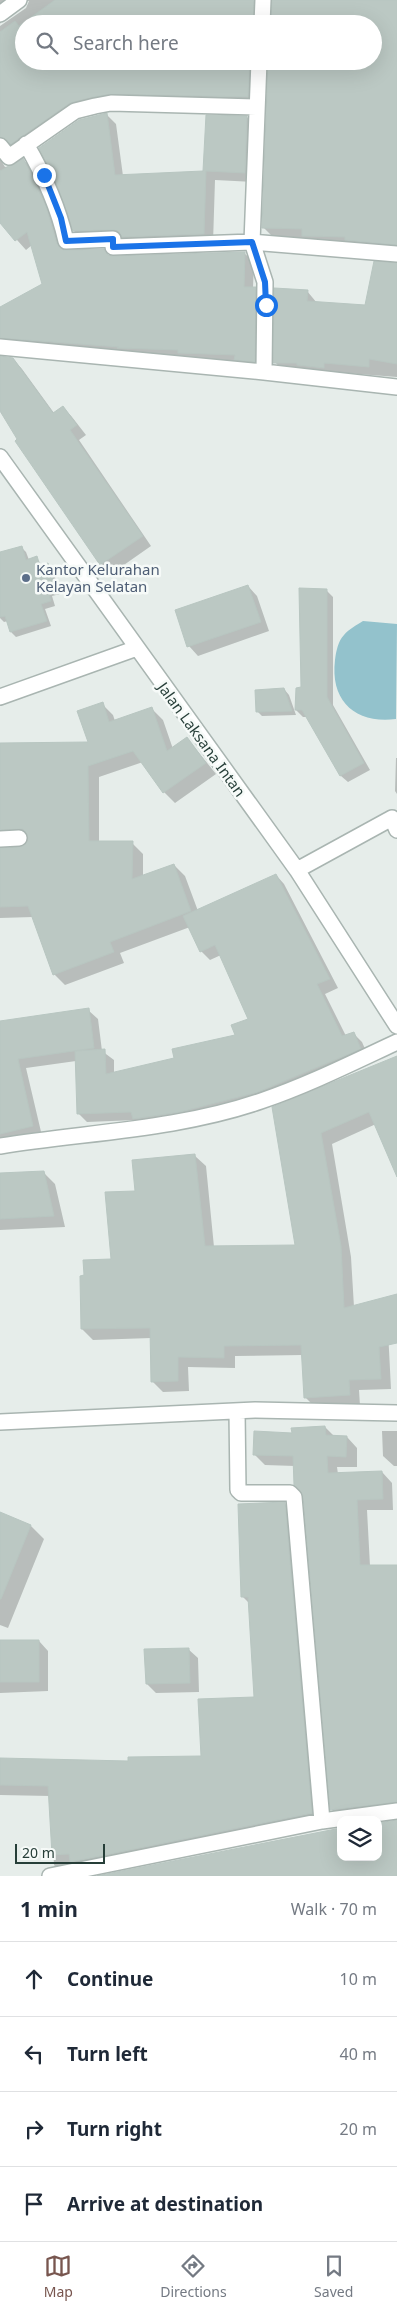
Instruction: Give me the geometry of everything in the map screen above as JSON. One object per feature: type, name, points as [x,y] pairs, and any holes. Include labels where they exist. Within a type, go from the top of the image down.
[{"type":"street","points":[[0,14],[19,0]]},
{"type":"street","points":[[262,15],[263,0]]},
{"type":"street","points":[[259,70],[252,242],[265,282],[264,372]]},
{"type":"street","points":[[0,146],[9,157],[75,111],[111,103],[257,107]]},
{"type":"street","points":[[26,144],[44,175],[61,218],[66,241],[113,239],[113,247],[252,242],[397,254]]},
{"type":"street","points":[[0,347],[264,372],[397,387]]},
{"type":"street","name":"Jalan Laksana Intan","points":[[0,457],[297,870],[397,1026]]},
{"type":"street","points":[[0,696],[137,648]]},
{"type":"street","points":[[297,870],[392,818],[397,830]]},
{"type":"street","points":[[0,839],[19,838]]},
{"type":"street","points":[[0,1146],[122,1130],[204,1116],[260,1101],[318,1078],[397,1042]]},
{"type":"street","points":[[0,1422],[237,1411],[397,1413]]},
{"type":"street","points":[[237,1411],[238,1490],[241,1493],[290,1493],[294,1497],[322,1821]]},
{"type":"street","points":[[50,1876],[322,1821],[397,1811]]},
{"type":"water","points":[[363,621],[397,624],[396,719],[382,720],[358,714],[349,707],[337,688],[335,660],[339,643],[346,633]]},
{"type":"building","points":[[55,0],[254,0],[253,15],[34,15]]},
{"type":"building","points":[[272,0],[397,0],[397,245],[345,240],[345,237],[302,236],[302,229],[262,228],[268,70],[382,70],[382,15],[271,15]]},
{"type":"building","points":[[15,21],[15,70],[250,70],[248,97],[111,94],[93,97],[70,103],[11,144],[0,137],[0,32]]},
{"type":"building","points":[[107,113],[115,175],[203,171],[206,115],[247,116],[245,173],[206,171],[204,234],[122,237],[118,231],[113,230],[73,231],[58,188],[39,148],[79,120]]},
{"type":"building","points":[[23,158],[46,206],[57,244],[63,250],[104,249],[108,255],[113,256],[245,252],[244,287],[256,287],[255,362],[234,360],[235,355],[178,353],[178,350],[117,348],[119,347],[0,338],[0,307],[42,284],[27,232],[15,241],[0,223],[0,171]]},
{"type":"building","points":[[374,261],[397,263],[397,364],[369,359],[369,367],[324,363],[324,368],[297,365],[297,363],[273,363],[274,288],[308,290],[307,301],[365,305]]},
{"type":"building","points":[[0,356],[13,358],[53,413],[63,406],[77,425],[70,430],[143,536],[100,565],[15,441],[17,439],[0,411]]},
{"type":"building","name":"Kantor Kelurahan Kelayan Selatan","points":[[22,546],[26,560],[37,556],[40,566],[48,563],[56,589],[48,591],[51,601],[41,604],[47,621],[10,632],[5,616],[0,617],[0,552]]},
{"type":"building","points":[[248,585],[261,622],[187,647],[175,610]]},
{"type":"building","points":[[299,588],[327,589],[327,697],[364,763],[340,776],[302,710],[295,710],[296,688],[301,687]]},
{"type":"building","points":[[284,688],[292,711],[256,712],[255,690]]},
{"type":"building","points":[[103,702],[109,722],[152,707],[167,751],[187,737],[206,763],[163,793],[133,751],[88,766],[89,841],[133,841],[132,879],[174,864],[191,911],[110,942],[114,952],[53,975],[28,906],[0,907],[0,848],[24,846],[28,838],[23,829],[0,830],[0,743],[88,742],[77,711]]},
{"type":"building","points":[[276,874],[330,979],[317,984],[342,1036],[354,1032],[361,1049],[258,1092],[180,1112],[133,1119],[131,1112],[77,1114],[75,1051],[105,1049],[106,1074],[174,1058],[172,1049],[235,1035],[231,1025],[248,1019],[215,945],[200,952],[183,916]]},
{"type":"building","points":[[89,1008],[94,1048],[18,1059],[33,1126],[0,1134],[0,1021]]},
{"type":"building","points":[[397,1056],[397,1177],[369,1112],[321,1133],[341,1246],[344,1308],[397,1294],[397,1343],[379,1347],[381,1379],[349,1380],[350,1395],[304,1398],[301,1345],[224,1346],[224,1358],[178,1357],[178,1381],[151,1382],[150,1328],[81,1329],[80,1276],[84,1275],[83,1260],[111,1259],[105,1192],[135,1191],[132,1160],[195,1154],[205,1246],[295,1245],[272,1107]]},
{"type":"building","points":[[44,1171],[54,1216],[0,1219],[0,1173]]},
{"type":"building","points":[[325,1426],[326,1435],[347,1436],[346,1457],[327,1456],[328,1473],[382,1471],[383,1499],[357,1500],[360,1565],[397,1565],[397,1802],[330,1810],[303,1496],[294,1485],[293,1456],[253,1455],[254,1431],[292,1433],[291,1428]]},
{"type":"building","points":[[285,1502],[312,1813],[70,1862],[69,1854],[52,1855],[48,1786],[0,1785],[0,1758],[128,1761],[128,1757],[201,1756],[198,1699],[254,1697],[248,1597],[241,1597],[238,1504]]},
{"type":"building","points":[[0,1512],[31,1525],[1,1599],[0,1599]]},
{"type":"building","points":[[0,1640],[39,1640],[39,1682],[0,1682]]},
{"type":"building","points":[[189,1648],[190,1683],[146,1684],[144,1649]]},
{"type":"building","points":[[397,1820],[397,1876],[97,1876],[337,1829],[337,1861],[382,1861],[382,1822]]},
{"type":"place","name":"Kantor Kelurahan Kelayan Selatan","points":[[26,578]]},
{"type":"route","points":[[44,175],[61,218],[66,241],[113,239],[113,247],[252,242],[265,282],[266,305]]}]
